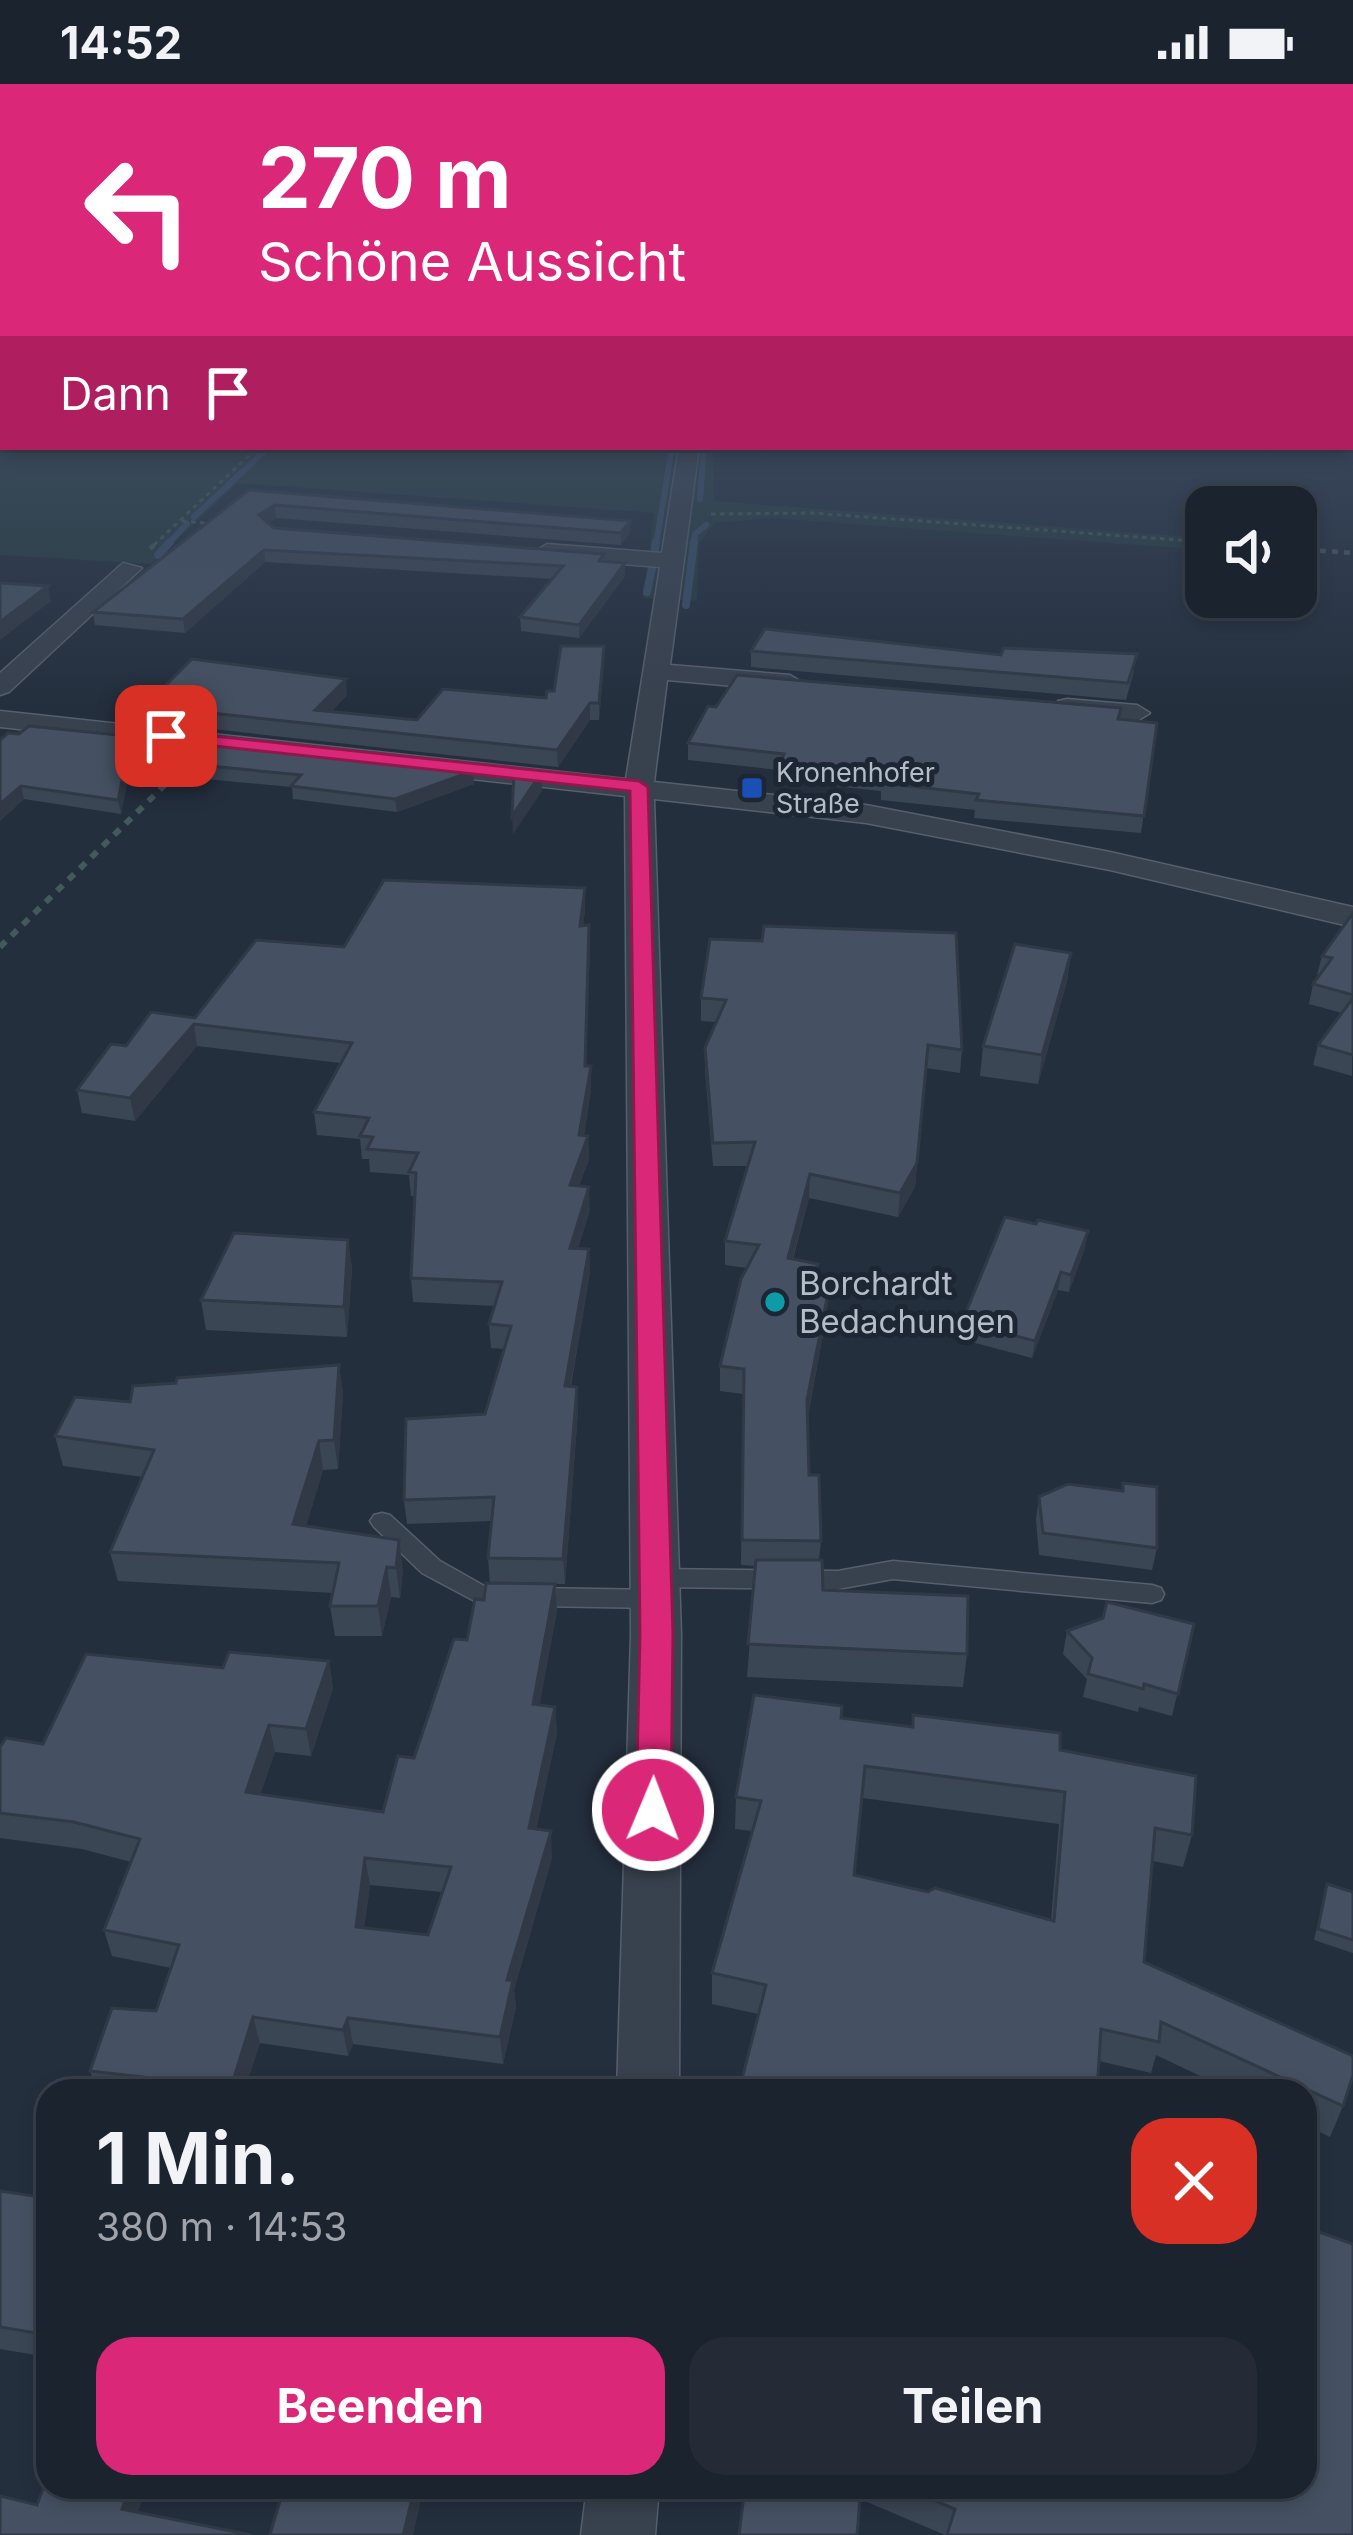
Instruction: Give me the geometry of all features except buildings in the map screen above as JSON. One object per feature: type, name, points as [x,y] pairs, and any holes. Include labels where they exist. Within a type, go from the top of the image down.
[{"type":"street","points":[[648,2079],[655,1588],[639,787],[685,475]]},
{"type":"street","points":[[533,550],[674,561]]},
{"type":"street","points":[[0,688],[131,568]]},
{"type":"street","points":[[653,671],[815,685]]},
{"type":"street","points":[[1045,705],[1137,713]]},
{"type":"street","points":[[0,719],[866,814],[1110,861],[1353,917]]},
{"type":"street","points":[[618,2535],[622,2499]]},
{"type":"lane","points":[[382,1521],[431,1568],[482,1596],[838,1580],[913,1570],[1152,1594]]},
{"type":"path","points":[[131,568],[228,475]]},
{"type":"path","points":[[680,515],[790,512],[1185,540]]},
{"type":"path","points":[[180,521],[219,524]]},
{"type":"path","points":[[1317,550],[1353,553]]},
{"type":"path","points":[[0,947],[208,740]]},
{"type":"green space","points":[[0,475],[714,475],[714,501],[1185,536],[1185,548],[771,518],[715,523],[699,543],[697,601],[643,598],[654,513],[238,483],[151,564],[0,555]]},
{"type":"waterway","points":[[194,517],[239,475]]},
{"type":"waterway","points":[[656,545],[667,475]]},
{"type":"waterway","points":[[700,499],[702,475]]},
{"type":"waterway","points":[[167,545],[187,524]]},
{"type":"waterway","points":[[694,545],[695,534],[706,525]]},
{"type":"waterway","points":[[158,555],[170,542]]},
{"type":"waterway","points":[[655,550],[656,542]]},
{"type":"waterway","points":[[686,605],[694,542]]},
{"type":"waterway","points":[[647,592],[652,568]]},
{"type":"place","name":"Kronenhofer Straße","points":[[752,788]]},
{"type":"place","name":"Borchardt Bedachungen","points":[[775,1302]]},
{"type":"route","points":[[166,736],[639,787],[640,1028],[656,1634],[653,1810]]}]
